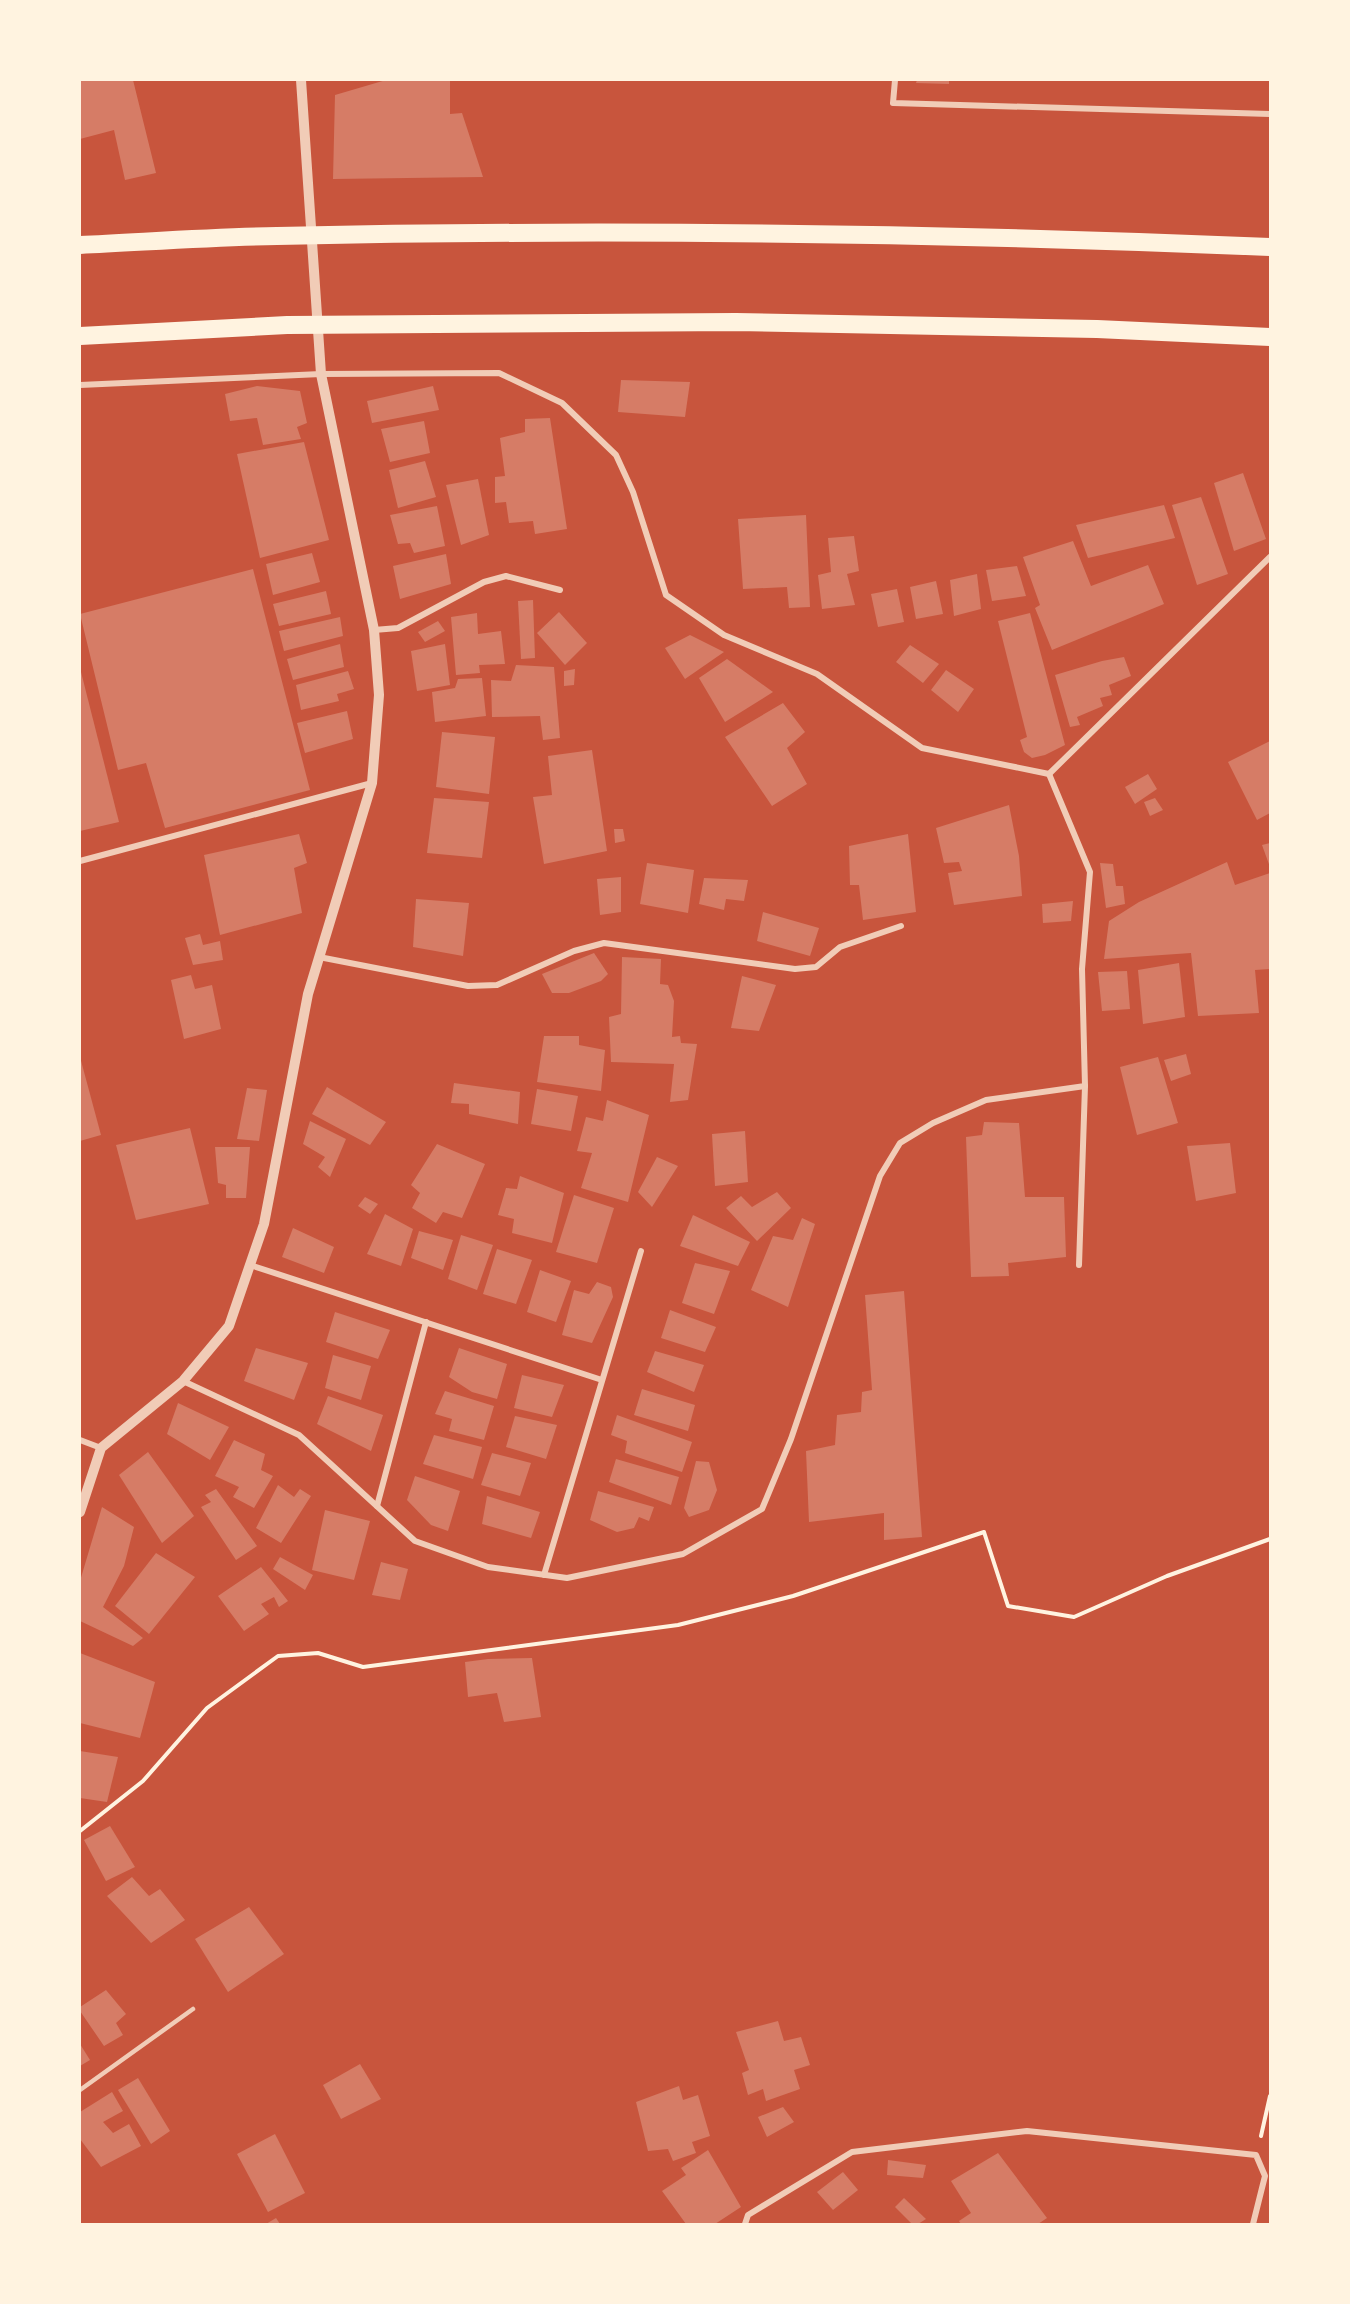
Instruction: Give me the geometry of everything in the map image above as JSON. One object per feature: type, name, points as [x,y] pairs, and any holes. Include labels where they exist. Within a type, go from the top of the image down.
[{"type":"highway","points":[[80,245],[275,236],[740,233],[1094,240],[1270,247]]},
{"type":"highway","points":[[80,336],[287,325],[735,322],[1097,329],[1270,337]]},
{"type":"street","points":[[80,1512],[101,1448],[183,1381],[229,1326],[264,1224],[308,994],[372,783],[379,695],[374,630],[321,374],[303,80]]},
{"type":"street","points":[[895,80],[893,103],[1270,114]]},
{"type":"street","points":[[80,385],[321,374],[499,373],[562,403],[616,455],[633,492],[666,595],[724,635],[817,674],[922,748],[1049,774]]},
{"type":"street","points":[[1049,774],[1270,557]]},
{"type":"street","points":[[374,630],[398,628],[484,582],[506,576],[560,590]]},
{"type":"street","points":[[1049,774],[1090,872],[1082,969],[1085,1086],[1079,1265]]},
{"type":"street","points":[[80,861],[372,783]]},
{"type":"street","points":[[319,957],[468,986],[497,985],[574,951],[604,943],[795,969],[816,967],[840,947],[901,926]]},
{"type":"street","points":[[183,1381],[299,1436],[415,1540],[488,1567],[567,1578],[683,1554],[762,1509],[791,1439],[880,1176],[900,1143],[933,1123],[986,1100],[1085,1086]]},
{"type":"street","points":[[544,1575],[641,1251]]},
{"type":"street","points":[[250,1264],[602,1380]]},
{"type":"street","points":[[377,1506],[426,1322]]},
{"type":"street","points":[[80,1440],[101,1448]]},
{"type":"street","points":[[745,2224],[748,2215],[852,2152],[1027,2131],[1256,2155],[1268,2176],[1253,2224]]},
{"type":"lane","points":[[80,2090],[193,2009]]},
{"type":"path","points":[[80,1831],[143,1781],[207,1708],[278,1656],[318,1653],[363,1667],[678,1625],[793,1596],[984,1532],[1008,1606],[1074,1617],[1167,1576],[1270,1539]]},
{"type":"path","points":[[1256,2155],[1270,2096]]},
{"type":"building","points":[[80,80],[133,80],[156,173],[125,180],[114,130],[80,139]]},
{"type":"building","points":[[386,80],[450,80],[450,114],[462,113],[483,177],[333,179],[335,95]]},
{"type":"building","points":[[917,80],[949,80],[949,84],[916,83]]},
{"type":"building","points":[[621,380],[690,382],[685,417],[618,412]]},
{"type":"building","points":[[257,386],[300,391],[307,423],[297,427],[301,439],[263,445],[257,418],[230,421],[225,394]]},
{"type":"building","points":[[433,386],[439,410],[372,423],[367,401]]},
{"type":"building","points":[[550,418],[567,529],[535,534],[533,521],[509,523],[506,502],[495,503],[495,477],[505,476],[500,438],[525,432],[525,419]]},
{"type":"building","points":[[424,421],[430,453],[390,462],[381,429]]},
{"type":"building","points":[[304,442],[329,540],[260,558],[237,454]]},
{"type":"building","points":[[425,461],[436,497],[398,508],[389,470]]},
{"type":"building","points":[[1243,473],[1266,539],[1234,551],[1214,483]]},
{"type":"building","points":[[478,479],[489,535],[461,545],[446,485]]},
{"type":"building","points":[[1201,497],[1228,574],[1197,585],[1172,505]]},
{"type":"building","points":[[1164,505],[1175,538],[1088,558],[1076,525]]},
{"type":"building","points":[[437,506],[445,546],[414,553],[410,543],[398,544],[390,515]]},
{"type":"building","points":[[806,515],[810,607],[789,608],[787,587],[743,589],[738,519]]},
{"type":"building","points":[[854,536],[859,571],[847,574],[855,605],[822,609],[818,575],[831,572],[828,538]]},
{"type":"building","points":[[1073,541],[1091,586],[1148,565],[1164,604],[1052,650],[1035,608],[1040,605],[1023,557]]},
{"type":"building","points":[[312,553],[320,582],[273,595],[266,564]]},
{"type":"building","points":[[446,554],[451,584],[400,599],[393,566]]},
{"type":"building","points":[[1017,566],[1026,596],[992,601],[986,570]]},
{"type":"building","points":[[253,569],[310,790],[165,828],[146,763],[118,770],[80,614]]},
{"type":"building","points":[[977,574],[981,609],[954,616],[950,580]]},
{"type":"building","points":[[936,581],[943,614],[916,619],[910,587]]},
{"type":"building","points":[[897,589],[904,622],[878,627],[871,594]]},
{"type":"building","points":[[326,591],[331,614],[279,626],[273,604]]},
{"type":"building","points":[[533,600],[535,658],[521,659],[518,601]]},
{"type":"building","points":[[559,612],[587,643],[565,665],[537,633]]},
{"type":"building","points":[[477,613],[478,634],[501,631],[505,664],[479,665],[480,673],[456,675],[451,617]]},
{"type":"building","points":[[1030,613],[1065,745],[1045,755],[1032,758],[1024,752],[1020,740],[1027,737],[998,621]]},
{"type":"building","points":[[340,617],[343,636],[284,651],[279,631]]},
{"type":"building","points":[[438,621],[445,631],[425,642],[418,632]]},
{"type":"building","points":[[690,635],[724,652],[685,679],[665,648]]},
{"type":"building","points":[[340,644],[344,667],[293,680],[287,659]]},
{"type":"building","points":[[445,644],[450,685],[417,691],[411,651]]},
{"type":"building","points":[[910,645],[939,664],[923,683],[896,662]]},
{"type":"building","points":[[1124,657],[1131,676],[1109,685],[1112,695],[1100,698],[1103,706],[1077,717],[1080,725],[1070,727],[1055,675]]},
{"type":"building","points":[[727,659],[773,692],[725,722],[699,678]]},
{"type":"building","points":[[516,665],[554,667],[560,738],[543,740],[540,716],[492,717],[491,680],[511,681]]},
{"type":"building","points":[[80,668],[119,822],[80,831]]},
{"type":"building","points":[[575,669],[574,685],[564,686],[564,671]]},
{"type":"building","points":[[946,670],[974,689],[958,712],[931,690]]},
{"type":"building","points":[[348,671],[354,689],[337,694],[339,701],[301,710],[296,685]]},
{"type":"building","points":[[482,678],[486,716],[435,722],[432,692],[455,688],[458,679]]},
{"type":"building","points":[[783,703],[805,732],[787,748],[807,784],[772,806],[725,737]]},
{"type":"building","points":[[347,711],[353,739],[305,753],[297,723]]},
{"type":"building","points":[[442,732],[495,737],[489,794],[436,787]]},
{"type":"building","points":[[1270,741],[1270,813],[1257,820],[1228,762]]},
{"type":"building","points":[[592,750],[607,851],[544,864],[533,797],[552,795],[548,756]]},
{"type":"building","points":[[1148,774],[1157,789],[1135,804],[1125,787]]},
{"type":"building","points":[[434,798],[489,802],[482,858],[427,853]]},
{"type":"building","points":[[1155,798],[1163,810],[1150,816],[1144,802]]},
{"type":"building","points":[[1009,805],[1019,856],[1022,896],[954,905],[948,873],[962,871],[959,862],[944,863],[936,828]]},
{"type":"building","points":[[614,829],[623,829],[625,841],[615,843]]},
{"type":"building","points":[[299,834],[307,863],[294,868],[302,913],[220,935],[204,855]]},
{"type":"building","points":[[908,834],[916,912],[863,920],[859,885],[850,885],[849,846]]},
{"type":"building","points":[[1270,843],[1270,867],[1262,845]]},
{"type":"building","points":[[1227,862],[1235,885],[1270,873],[1270,969],[1255,970],[1259,1013],[1198,1016],[1191,953],[1104,959],[1109,921],[1139,902]]},
{"type":"building","points":[[647,863],[694,870],[688,913],[640,904]]},
{"type":"building","points":[[1100,863],[1113,864],[1116,886],[1123,886],[1125,904],[1106,908]]},
{"type":"building","points":[[621,877],[621,912],[600,915],[597,879]]},
{"type":"building","points":[[704,878],[748,880],[744,901],[726,899],[724,910],[699,904]]},
{"type":"building","points":[[416,899],[469,903],[463,956],[413,947]]},
{"type":"building","points":[[1073,901],[1071,921],[1043,923],[1042,904]]},
{"type":"building","points":[[763,912],[819,928],[810,956],[757,941]]},
{"type":"building","points":[[200,934],[203,945],[220,941],[223,960],[193,965],[185,938]]},
{"type":"building","points":[[594,953],[608,974],[601,981],[569,993],[552,993],[542,974]]},
{"type":"building","points":[[622,957],[661,959],[660,984],[668,985],[674,1001],[672,1037],[680,1036],[681,1043],[697,1044],[688,1100],[670,1102],[674,1064],[611,1062],[609,1017],[621,1014]]},
{"type":"building","points":[[1179,963],[1185,1017],[1143,1024],[1138,970]]},
{"type":"building","points":[[1127,971],[1130,1009],[1102,1011],[1098,972]]},
{"type":"building","points":[[191,975],[195,989],[212,985],[221,1029],[184,1039],[171,980]]},
{"type":"building","points":[[742,976],[776,985],[759,1031],[731,1028]]},
{"type":"building","points":[[544,1036],[579,1036],[579,1045],[605,1050],[601,1091],[537,1082]]},
{"type":"building","points":[[1186,1054],[1191,1074],[1171,1081],[1164,1060]]},
{"type":"building","points":[[80,1057],[101,1135],[80,1141]]},
{"type":"building","points":[[1158,1057],[1178,1123],[1137,1135],[1120,1067]]},
{"type":"building","points":[[454,1083],[520,1092],[518,1124],[469,1114],[469,1104],[451,1103]]},
{"type":"building","points":[[327,1087],[386,1122],[370,1145],[312,1114]]},
{"type":"building","points":[[247,1088],[267,1090],[259,1141],[237,1139]]},
{"type":"building","points":[[537,1089],[578,1096],[571,1131],[531,1124]]},
{"type":"building","points":[[607,1100],[649,1115],[628,1202],[581,1188],[592,1153],[577,1151],[586,1117],[603,1121]]},
{"type":"building","points":[[310,1121],[346,1139],[330,1177],[318,1167],[325,1157],[303,1144]]},
{"type":"building","points":[[984,1122],[1019,1123],[1025,1197],[1064,1197],[1066,1257],[1008,1263],[1009,1276],[971,1277],[966,1137],[982,1135]]},
{"type":"building","points":[[190,1128],[209,1204],[136,1220],[116,1145]]},
{"type":"building","points":[[745,1131],[748,1182],[715,1186],[712,1134]]},
{"type":"building","points":[[1230,1143],[1236,1193],[1196,1201],[1187,1146]]},
{"type":"building","points":[[437,1144],[485,1164],[462,1218],[443,1212],[436,1223],[412,1208],[420,1193],[411,1185]]},
{"type":"building","points":[[215,1147],[250,1147],[246,1198],[226,1198],[226,1185],[218,1183]]},
{"type":"building","points":[[657,1157],[678,1166],[652,1207],[638,1192]]},
{"type":"building","points":[[520,1176],[564,1193],[552,1243],[512,1233],[514,1219],[498,1215],[506,1188],[517,1189]]},
{"type":"building","points":[[777,1192],[791,1208],[757,1241],[726,1208],[741,1196],[752,1207]]},
{"type":"building","points":[[574,1195],[614,1208],[597,1263],[556,1252]]},
{"type":"building","points":[[365,1197],[378,1204],[370,1214],[358,1206]]},
{"type":"building","points":[[385,1214],[413,1229],[401,1266],[367,1254]]},
{"type":"building","points":[[693,1215],[750,1242],[738,1266],[680,1246]]},
{"type":"building","points":[[802,1218],[815,1224],[788,1307],[751,1290],[773,1236],[793,1240]]},
{"type":"building","points":[[293,1228],[334,1247],[324,1273],[282,1257]]},
{"type":"building","points":[[419,1231],[453,1240],[443,1270],[411,1258]]},
{"type":"building","points":[[461,1235],[493,1245],[477,1290],[448,1279]]},
{"type":"building","points":[[497,1249],[532,1260],[516,1304],[483,1294]]},
{"type":"building","points":[[695,1263],[730,1271],[714,1314],[682,1303]]},
{"type":"building","points":[[540,1270],[571,1281],[556,1322],[527,1312]]},
{"type":"building","points":[[597,1282],[611,1287],[613,1297],[592,1343],[562,1335],[574,1290],[589,1294]]},
{"type":"building","points":[[904,1291],[922,1537],[884,1540],[884,1513],[809,1522],[806,1451],[835,1445],[837,1415],[861,1412],[862,1392],[872,1390],[865,1295]]},
{"type":"building","points":[[670,1310],[716,1327],[705,1352],[661,1338]]},
{"type":"building","points":[[335,1312],[390,1330],[378,1359],[326,1342]]},
{"type":"building","points":[[256,1348],[308,1363],[294,1400],[244,1381]]},
{"type":"building","points":[[459,1348],[507,1364],[497,1399],[472,1392],[449,1377]]},
{"type":"building","points":[[655,1351],[704,1365],[694,1392],[647,1372]]},
{"type":"building","points":[[333,1355],[371,1366],[361,1400],[325,1388]]},
{"type":"building","points":[[522,1375],[564,1385],[552,1417],[514,1408]]},
{"type":"building","points":[[642,1389],[695,1405],[688,1431],[634,1415]]},
{"type":"building","points":[[445,1391],[494,1406],[484,1440],[449,1431],[452,1419],[435,1414]]},
{"type":"building","points":[[328,1396],[383,1415],[371,1451],[317,1424]]},
{"type":"building","points":[[178,1403],[229,1427],[210,1460],[167,1434]]},
{"type":"building","points":[[617,1415],[692,1442],[682,1472],[625,1453],[627,1441],[611,1435]]},
{"type":"building","points":[[515,1416],[557,1425],[546,1459],[506,1447]]},
{"type":"building","points":[[434,1435],[482,1447],[473,1479],[423,1464]]},
{"type":"building","points":[[234,1440],[265,1454],[261,1470],[273,1476],[254,1508],[233,1497],[239,1487],[215,1476]]},
{"type":"building","points":[[148,1452],[194,1516],[162,1543],[119,1475]]},
{"type":"building","points":[[492,1453],[531,1463],[520,1496],[481,1485]]},
{"type":"building","points":[[616,1459],[679,1477],[671,1505],[609,1482]]},
{"type":"building","points":[[696,1461],[709,1462],[717,1490],[709,1510],[689,1517],[684,1508]]},
{"type":"building","points":[[415,1476],[460,1491],[448,1531],[431,1525],[407,1500]]},
{"type":"building","points":[[278,1485],[294,1497],[300,1489],[311,1496],[281,1543],[256,1528]]},
{"type":"building","points":[[216,1489],[257,1546],[236,1560],[201,1507],[211,1502],[205,1495]]},
{"type":"building","points":[[598,1491],[654,1507],[649,1521],[639,1517],[634,1528],[617,1532],[590,1520]]},
{"type":"building","points":[[487,1496],[540,1512],[531,1538],[482,1524]]},
{"type":"building","points":[[102,1507],[134,1527],[124,1566],[103,1607],[143,1638],[133,1646],[80,1621],[80,1581]]},
{"type":"building","points":[[325,1510],[370,1521],[354,1580],[312,1570]]},
{"type":"building","points":[[156,1553],[195,1577],[149,1634],[115,1606]]},
{"type":"building","points":[[280,1557],[313,1575],[305,1590],[273,1569]]},
{"type":"building","points":[[381,1562],[408,1569],[400,1600],[372,1595]]},
{"type":"building","points":[[261,1567],[288,1601],[279,1607],[274,1597],[261,1604],[269,1614],[244,1631],[218,1596]]},
{"type":"building","points":[[80,1653],[155,1682],[140,1738],[80,1723]]},
{"type":"building","points":[[532,1658],[541,1717],[504,1722],[497,1693],[468,1697],[465,1662]]},
{"type":"building","points":[[80,1751],[118,1757],[107,1802],[80,1798]]},
{"type":"building","points":[[110,1826],[135,1867],[106,1881],[84,1840]]},
{"type":"building","points":[[132,1877],[149,1896],[160,1889],[185,1920],[151,1943],[107,1896]]},
{"type":"building","points":[[249,1907],[284,1954],[228,1992],[195,1939]]},
{"type":"building","points":[[106,1990],[126,2014],[116,2023],[123,2035],[104,2046],[80,2011],[80,2007]]},
{"type":"building","points":[[778,2021],[784,2041],[801,2037],[810,2065],[794,2070],[800,2089],[766,2101],[763,2089],[748,2095],[742,2073],[749,2070],[736,2032]]},
{"type":"building","points":[[80,2044],[90,2060],[80,2066]]},
{"type":"building","points":[[360,2064],[381,2099],[341,2119],[323,2085]]},
{"type":"building","points":[[138,2078],[170,2131],[151,2144],[118,2090]]},
{"type":"building","points":[[679,2086],[683,2100],[698,2095],[710,2136],[692,2142],[696,2153],[673,2161],[668,2149],[648,2151],[636,2102]]},
{"type":"building","points":[[112,2092],[123,2111],[103,2122],[113,2133],[129,2124],[141,2146],[101,2167],[80,2139],[80,2112]]},
{"type":"building","points":[[783,2107],[794,2122],[767,2137],[758,2117]]},
{"type":"building","points":[[275,2134],[305,2193],[268,2212],[237,2154]]},
{"type":"building","points":[[708,2150],[741,2207],[715,2224],[686,2224],[662,2191],[686,2175],[681,2168]]},
{"type":"building","points":[[998,2153],[1047,2218],[1038,2224],[961,2224],[959,2221],[971,2213],[951,2181]]},
{"type":"building","points":[[888,2160],[926,2165],[923,2178],[887,2175]]},
{"type":"building","points":[[843,2172],[858,2190],[833,2210],[817,2192]]},
{"type":"building","points":[[904,2198],[926,2219],[918,2224],[912,2224],[895,2207]]},
{"type":"building","points":[[276,2218],[280,2224],[266,2224]]}]
